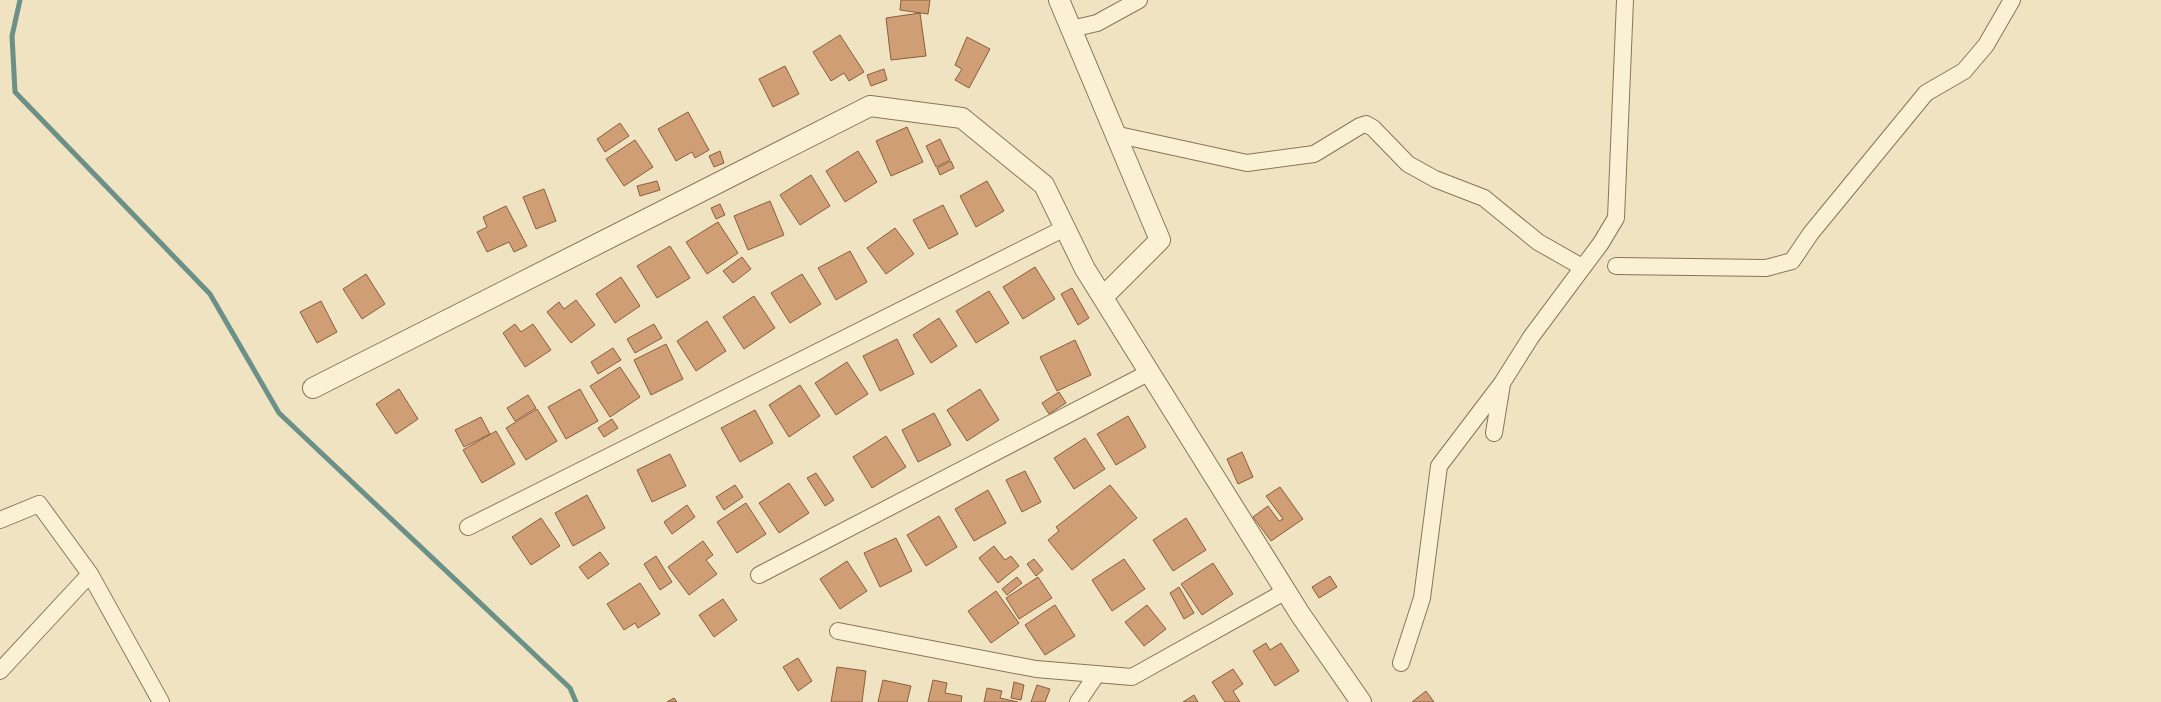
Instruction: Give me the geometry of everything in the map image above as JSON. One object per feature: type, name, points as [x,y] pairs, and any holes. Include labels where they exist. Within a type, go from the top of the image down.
[{"type":"street","points":[[1059,0],[1114,134],[1160,240],[1103,297]]},
{"type":"street","points":[[1071,29],[1097,22],[1139,0]]},
{"type":"street","points":[[1401,663],[1422,598],[1439,466],[1502,382],[1531,336],[1601,243],[1616,218],[1625,0]]},
{"type":"street","points":[[1616,266],[1766,268],[1792,261],[1811,233],[1926,92],[1964,71],[1986,45],[2012,0]]},
{"type":"street","points":[[313,388],[870,106],[962,118],[1044,185],[1085,269],[1286,591],[1361,702]]},
{"type":"street","points":[[1114,134],[1154,144],[1247,163],[1314,154],[1360,126],[1366,124],[1373,128],[1408,164],[1435,179],[1484,198],[1538,242],[1582,267]]},
{"type":"street","points":[[468,527],[1065,228]]},
{"type":"street","points":[[759,575],[1150,372]]},
{"type":"street","points":[[1494,434],[1502,382]]},
{"type":"street","points":[[0,520],[39,504],[90,574],[161,702]]},
{"type":"street","points":[[0,671],[90,574]]},
{"type":"street","points":[[838,631],[1036,669],[1132,677],[1286,591]]},
{"type":"street","points":[[1078,702],[1097,674]]},
{"type":"building","points":[[901,0],[930,0],[928,14],[900,10]]},
{"type":"building","points":[[920,13],[926,56],[891,60],[886,18]]},
{"type":"building","points":[[840,35],[864,72],[849,81],[844,73],[831,81],[813,52]]},
{"type":"building","points":[[967,37],[990,49],[969,88],[955,80],[962,69],[955,65]]},
{"type":"building","points":[[785,66],[799,94],[773,107],[759,79]]},
{"type":"building","points":[[884,69],[887,80],[871,86],[867,75]]},
{"type":"building","points":[[688,112],[709,150],[695,158],[692,152],[676,161],[658,129]]},
{"type":"building","points":[[620,123],[629,136],[605,152],[597,139]]},
{"type":"building","points":[[907,127],[923,162],[891,176],[876,141]]},
{"type":"building","points":[[940,139],[950,160],[936,167],[926,146]]},
{"type":"building","points":[[635,140],[653,167],[624,186],[606,159]]},
{"type":"building","points":[[720,151],[724,163],[714,167],[709,156]]},
{"type":"building","points":[[858,151],[877,182],[845,202],[826,171]]},
{"type":"building","points":[[951,161],[954,168],[940,175],[937,168]]},
{"type":"building","points":[[811,175],[830,206],[800,225],[780,195]]},
{"type":"building","points":[[657,181],[660,190],[640,196],[637,186]]},
{"type":"building","points":[[987,181],[1004,211],[976,227],[960,196]]},
{"type":"building","points":[[544,189],[556,221],[536,229],[523,197]]},
{"type":"building","points":[[770,201],[784,235],[748,250],[734,216]]},
{"type":"building","points":[[720,204],[725,215],[716,219],[711,208]]},
{"type":"building","points":[[943,205],[958,234],[929,249],[913,220]]},
{"type":"building","points":[[506,206],[527,246],[514,252],[509,242],[487,252],[477,232],[487,227],[483,217]]},
{"type":"building","points":[[718,222],[738,253],[707,274],[686,242]]},
{"type":"building","points":[[895,228],[914,254],[886,274],[867,248]]},
{"type":"building","points":[[670,246],[690,278],[657,298],[637,266]]},
{"type":"building","points":[[850,251],[867,282],[836,300],[818,268]]},
{"type":"building","points":[[742,257],[751,269],[733,283],[723,271]]},
{"type":"building","points":[[1035,267],[1055,299],[1023,319],[1003,287]]},
{"type":"building","points":[[366,274],[385,304],[362,319],[343,289]]},
{"type":"building","points":[[802,274],[821,304],[790,323],[771,293]]},
{"type":"building","points":[[621,277],[640,306],[615,323],[596,294]]},
{"type":"building","points":[[1072,288],[1089,318],[1078,325],[1061,294]]},
{"type":"building","points":[[989,291],[1009,323],[976,343],[956,311]]},
{"type":"building","points":[[754,296],[775,328],[744,349],[723,317]]},
{"type":"building","points":[[576,300],[595,325],[571,343],[547,312],[559,302],[564,309]]},
{"type":"building","points":[[321,301],[337,332],[317,343],[300,312]]},
{"type":"building","points":[[939,318],[957,346],[931,363],[913,335]]},
{"type":"building","points":[[707,321],[726,351],[696,371],[677,341]]},
{"type":"building","points":[[515,324],[521,332],[533,324],[551,350],[525,367],[503,333]]},
{"type":"building","points":[[654,324],[662,338],[635,353],[627,339]]},
{"type":"building","points":[[897,339],[914,374],[880,391],[863,356]]},
{"type":"building","points":[[1075,340],[1091,375],[1057,391],[1040,357]]},
{"type":"building","points":[[666,344],[683,379],[651,395],[634,360]]},
{"type":"building","points":[[613,348],[621,360],[598,374],[591,362]]},
{"type":"building","points":[[847,362],[868,394],[836,415],[815,383]]},
{"type":"building","points":[[620,367],[640,397],[610,417],[590,386]]},
{"type":"building","points":[[800,385],[820,416],[789,437],[769,405]]},
{"type":"building","points":[[399,389],[418,419],[396,434],[376,404]]},
{"type":"building","points":[[580,389],[598,421],[566,439],[548,407]]},
{"type":"building","points":[[980,389],[999,420],[967,441],[947,410]]},
{"type":"building","points":[[1059,392],[1066,403],[1049,414],[1042,403]]},
{"type":"building","points":[[528,395],[536,408],[515,421],[507,408]]},
{"type":"building","points":[[537,409],[557,441],[526,460],[506,428]]},
{"type":"building","points":[[755,410],[773,443],[740,462],[721,428]]},
{"type":"building","points":[[934,413],[951,445],[918,462],[902,430]]},
{"type":"building","points":[[1128,416],[1146,447],[1116,465],[1097,434]]},
{"type":"building","points":[[481,417],[490,434],[464,447],[455,430]]},
{"type":"building","points":[[612,419],[618,428],[604,437],[598,428]]},
{"type":"building","points":[[496,431],[515,464],[482,483],[463,450]]},
{"type":"building","points":[[886,436],[906,467],[872,488],[853,457]]},
{"type":"building","points":[[1085,438],[1105,469],[1074,489],[1054,458]]},
{"type":"building","points":[[1242,452],[1253,477],[1238,484],[1227,459]]},
{"type":"building","points":[[670,454],[686,486],[652,502],[637,470]]},
{"type":"building","points":[[1025,471],[1041,502],[1022,512],[1006,480]]},
{"type":"building","points":[[816,473],[834,500],[825,506],[807,478]]},
{"type":"building","points":[[789,483],[809,513],[779,533],[759,503]]},
{"type":"building","points":[[735,485],[743,497],[724,510],[716,497]]},
{"type":"building","points":[[1110,485],[1137,518],[1072,570],[1048,540],[1059,531],[1056,527]]},
{"type":"building","points":[[1280,487],[1303,519],[1271,541],[1253,517],[1268,506],[1279,521],[1283,519],[1266,496]]},
{"type":"building","points":[[988,490],[1006,523],[974,541],[955,509]]},
{"type":"building","points":[[587,495],[605,528],[573,546],[555,513]]},
{"type":"building","points":[[746,503],[766,534],[737,553],[717,522]]},
{"type":"building","points":[[687,505],[695,517],[672,534],[664,522]]},
{"type":"building","points":[[939,516],[957,547],[926,566],[907,535]]},
{"type":"building","points":[[541,518],[560,546],[531,565],[512,537]]},
{"type":"building","points":[[1186,518],[1206,550],[1173,571],[1153,540]]},
{"type":"building","points":[[896,538],[912,571],[880,587],[864,553]]},
{"type":"building","points":[[703,541],[713,555],[706,560],[717,574],[689,595],[668,567]]},
{"type":"building","points":[[994,546],[1005,560],[1011,556],[1019,566],[998,583],[979,558]]},
{"type":"building","points":[[600,552],[609,564],[588,579],[579,567]]},
{"type":"building","points":[[656,556],[672,582],[660,590],[644,564]]},
{"type":"building","points":[[1034,559],[1043,570],[1036,576],[1027,564]]},
{"type":"building","points":[[1124,559],[1145,589],[1112,611],[1092,580]]},
{"type":"building","points":[[847,561],[867,591],[840,609],[820,579]]},
{"type":"building","points":[[1213,563],[1233,594],[1202,615],[1181,584]]},
{"type":"building","points":[[1330,576],[1337,587],[1319,598],[1312,587]]},
{"type":"building","points":[[1017,577],[1022,583],[1007,595],[1002,589]]},
{"type":"building","points":[[1038,577],[1052,598],[1019,619],[1006,598]]},
{"type":"building","points":[[640,583],[660,614],[638,628],[635,623],[624,630],[607,604]]},
{"type":"building","points":[[1179,587],[1194,613],[1184,619],[1170,593]]},
{"type":"building","points":[[996,591],[1019,623],[991,643],[968,611]]},
{"type":"building","points":[[723,599],[737,620],[714,637],[699,615]]},
{"type":"building","points":[[1055,605],[1075,636],[1045,655],[1025,625]]},
{"type":"building","points":[[1147,605],[1166,629],[1144,646],[1125,622]]},
{"type":"building","points":[[1266,643],[1270,650],[1281,643],[1299,671],[1275,686],[1253,651]]},
{"type":"building","points":[[798,658],[812,681],[798,691],[783,667]]},
{"type":"building","points":[[837,667],[866,671],[862,702],[831,702]]},
{"type":"building","points":[[1233,669],[1243,684],[1233,691],[1240,702],[1225,702],[1212,682]]},
{"type":"building","points":[[883,680],[911,686],[907,702],[878,702]]},
{"type":"building","points":[[933,680],[947,683],[945,693],[962,696],[961,702],[928,702]]},
{"type":"building","points":[[1014,682],[1024,685],[1021,700],[1011,698]]},
{"type":"building","points":[[1037,685],[1050,689],[1045,702],[1031,702]]},
{"type":"building","points":[[987,688],[1002,691],[1000,698],[1018,702],[984,702]]},
{"type":"building","points":[[1426,691],[1434,702],[1412,702]]},
{"type":"building","points":[[1194,695],[1198,702],[1183,702]]},
{"type":"building","points":[[674,698],[677,702],[667,702]]},
{"type":"waterway","points":[[20,0],[12,36],[15,92],[210,294],[279,413],[570,688],[576,702]]}]
